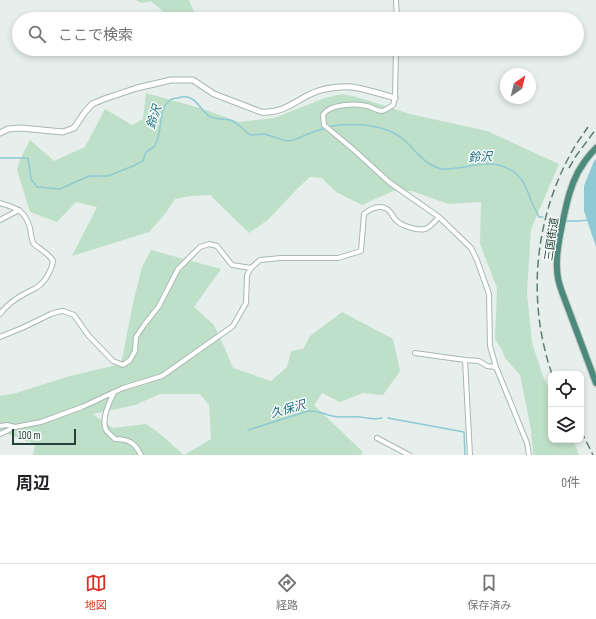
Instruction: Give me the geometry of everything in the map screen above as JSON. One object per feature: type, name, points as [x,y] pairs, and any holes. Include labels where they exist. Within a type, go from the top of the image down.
[{"type":"highway","name":"三国街道","points":[[596,148],[585,160],[570,191],[559,239],[557,266],[562,292],[596,383]]},
{"type":"street","points":[[396,0],[397,12]]},
{"type":"street","points":[[396,56],[395,98],[393,105],[381,111],[366,106],[352,104],[328,109],[323,115],[324,125],[389,182],[439,217],[471,248],[477,260],[489,294],[490,346],[496,367],[527,443],[529,455]]},
{"type":"street","points":[[0,133],[8,129],[20,128],[63,132],[74,128],[92,104],[138,88],[171,80],[193,80],[214,94],[261,112],[275,112],[307,95],[320,90],[341,87],[352,87],[395,98]]},
{"type":"street","points":[[0,203],[20,210],[27,221],[33,243],[48,254],[53,261],[40,286],[19,296],[0,314]]},
{"type":"street","points":[[0,434],[15,427],[41,422],[82,407],[123,388],[162,376],[232,326],[246,303],[247,275],[251,268],[260,260],[281,258],[338,258],[361,251],[364,214],[371,208],[377,207],[387,209],[397,221],[410,228],[425,229],[439,217]]},
{"type":"street","points":[[0,220],[20,210]]},
{"type":"street","points":[[0,337],[50,314],[63,312],[74,315],[88,335],[113,362],[123,365],[130,360],[135,351],[136,337],[159,306],[178,269],[200,247],[209,244],[217,246],[232,265],[251,268]]},
{"type":"street","points":[[415,353],[479,361],[486,366],[496,367]]},
{"type":"street","points":[[465,360],[470,455]]},
{"type":"street","points":[[114,393],[108,404],[105,415],[106,430],[115,439],[133,442],[141,455]]},
{"type":"street","points":[[0,426],[7,425],[15,427]]},
{"type":"street","points":[[377,438],[409,455]]},
{"type":"green space","points":[[136,0],[189,0],[194,12],[164,12],[151,1],[142,3]]},
{"type":"green space","points":[[146,93],[200,108],[239,122],[274,118],[325,98],[342,94],[357,97],[410,114],[487,131],[559,164],[531,229],[527,292],[532,343],[548,387],[548,443],[574,443],[579,455],[533,455],[531,430],[520,375],[505,358],[495,339],[497,288],[480,244],[481,202],[448,204],[412,191],[393,191],[362,205],[336,192],[322,178],[310,177],[268,220],[249,233],[210,195],[190,196],[175,199],[165,214],[149,232],[72,256],[97,207],[76,202],[57,222],[30,212],[17,170],[19,162],[30,140],[54,161],[85,147],[105,109],[132,125],[143,119]]},
{"type":"green space","points":[[151,250],[221,269],[194,307],[214,325],[233,368],[271,381],[287,367],[291,351],[303,349],[310,336],[342,312],[393,339],[400,371],[383,395],[363,393],[340,402],[322,393],[314,405],[363,452],[361,455],[184,455],[33,455],[35,444],[0,431],[0,396],[16,393],[70,376],[121,364],[142,267]],"holes":[[[160,394],[200,394],[209,405],[211,439],[184,455],[159,433],[146,424],[113,428],[93,414],[135,405]]]},
{"type":"water","points":[[596,159],[596,247],[584,211],[584,186]]},
{"type":"waterway","name":"鈴沢","points":[[0,158],[28,158],[31,179],[37,187],[60,189],[89,176],[108,176],[143,161],[146,152],[154,147],[157,142],[163,110],[166,105],[172,99],[183,97],[188,97],[194,101],[209,116],[233,121],[250,135],[265,134],[287,141],[294,140],[323,129]]},
{"type":"waterway","name":"鈴沢","points":[[331,126],[359,125],[378,127],[388,130],[404,140],[425,161],[442,169],[486,164],[500,165],[507,168],[520,178],[539,217],[543,217]]},
{"type":"waterway","name":"鈴沢","points":[[553,220],[559,220]]},
{"type":"waterway","name":"鈴沢","points":[[567,221],[589,220]]},
{"type":"waterway","name":"久保沢","points":[[248,430],[308,411],[336,417],[382,418]]},
{"type":"waterway","name":"久保沢","points":[[388,418],[464,432],[465,455]]},
{"type":"railway","points":[[551,371],[544,347],[539,319],[537,291],[538,263],[542,235],[548,207],[558,181],[572,151],[588,127]]},
{"type":"railway","points":[[569,168],[596,129]]},
{"type":"railway","points":[[584,437],[593,455]]}]
